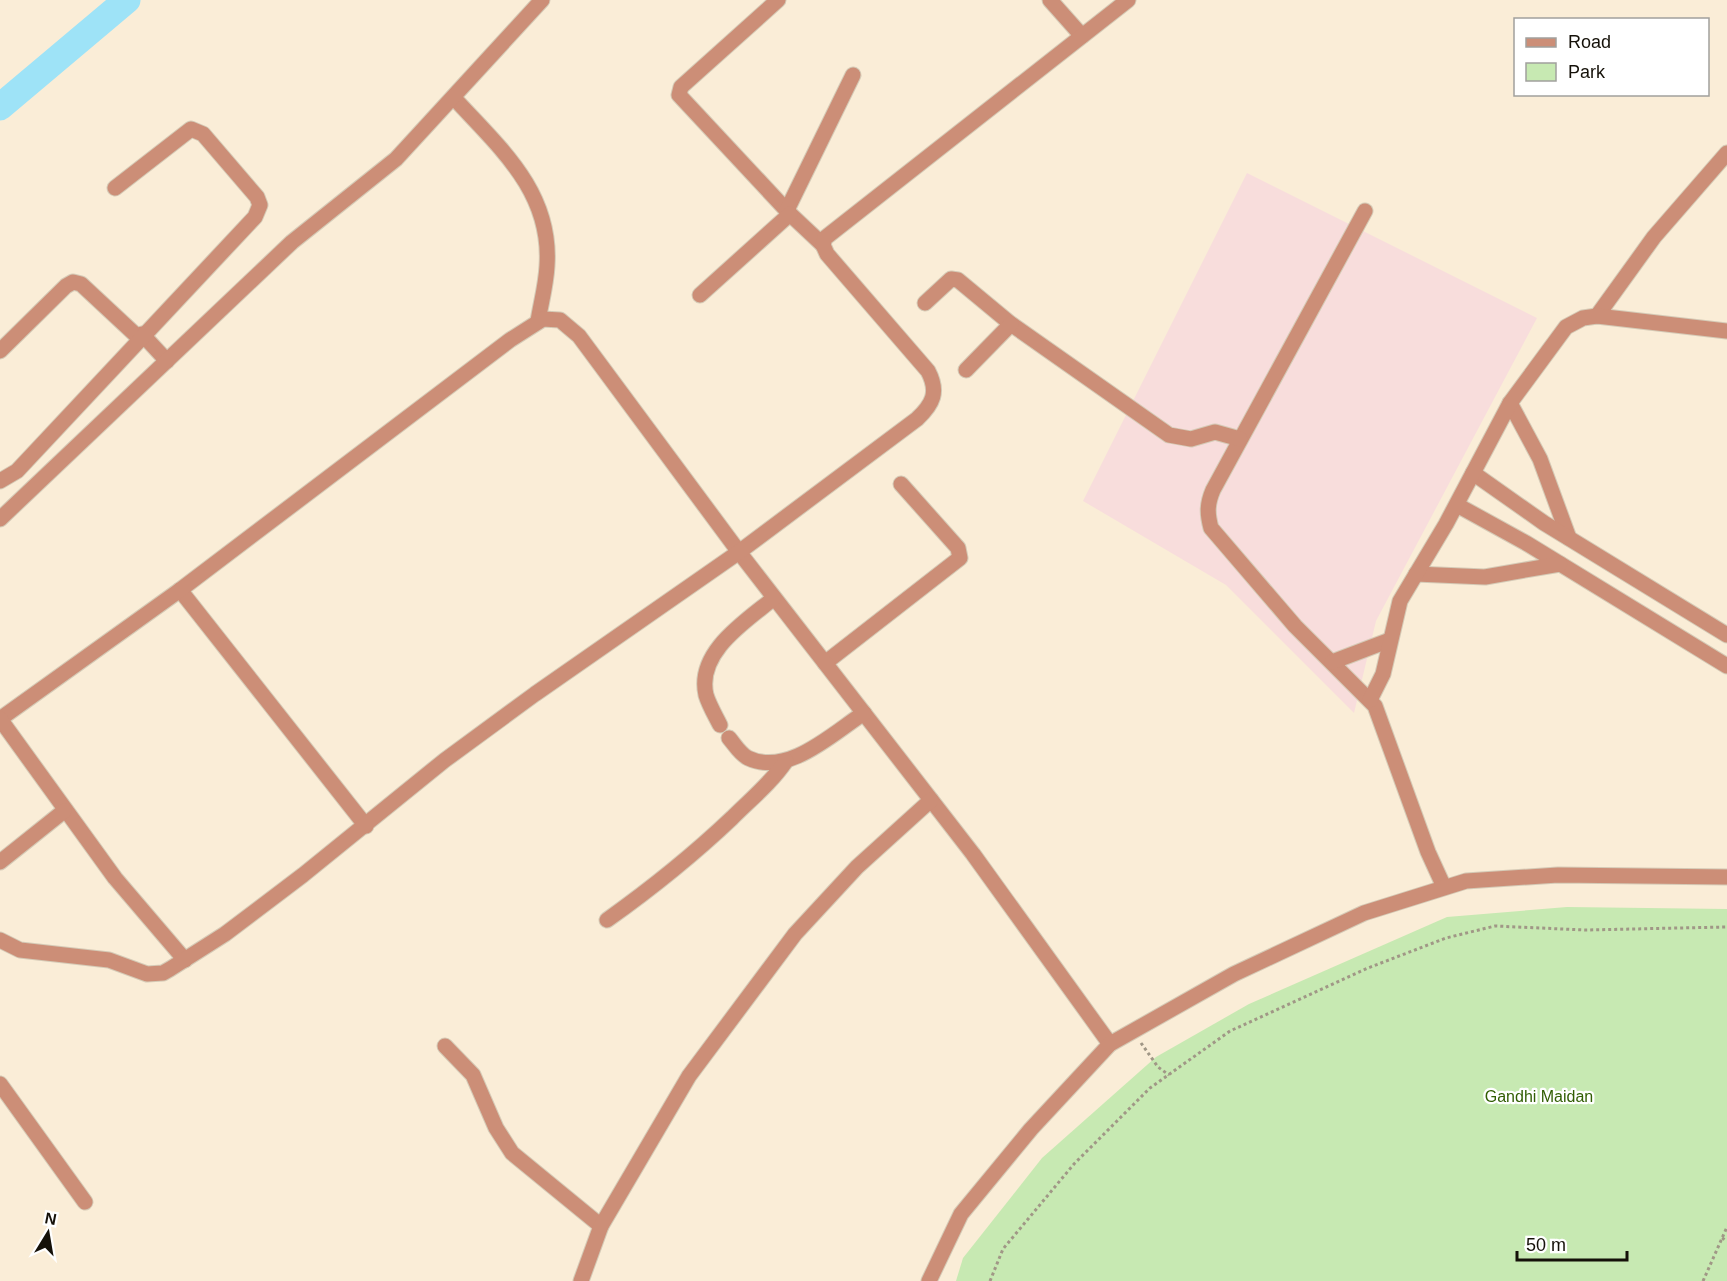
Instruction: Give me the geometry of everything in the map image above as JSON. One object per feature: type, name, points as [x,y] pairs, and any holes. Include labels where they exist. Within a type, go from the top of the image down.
[{"type":"street","points":[[0,519],[292,242],[396,159],[542,0]]},
{"type":"street","points":[[0,940],[20,950],[109,960],[155,975],[185,960],[225,934],[366,826],[445,760],[535,694],[739,552],[917,419],[933,401],[934,383],[928,371],[827,254],[823,245],[788,212],[681,98],[679,92],[681,87],[778,0]]},
{"type":"street","points":[[1050,0],[1082,36]]},
{"type":"street","points":[[823,245],[829,234],[1128,0]]},
{"type":"street","points":[[700,295],[788,212],[853,75]]},
{"type":"street","points":[[454,98],[520,169],[531,190],[546,241],[547,266],[538,321]]},
{"type":"street","points":[[0,481],[17,471],[140,336],[255,217],[259,201],[203,134],[191,129],[115,188]]},
{"type":"street","points":[[1597,316],[1654,237],[1727,153]]},
{"type":"street","points":[[1365,211],[1240,439],[1209,500],[1208,517],[1211,528],[1295,626],[1370,700],[1382,720],[1428,852],[1444,886]]},
{"type":"street","points":[[925,303],[949,281],[955,279],[1011,324],[1169,435],[1191,439],[1215,432],[1240,439]]},
{"type":"street","points":[[0,351],[66,285],[73,282],[81,284],[167,361]]},
{"type":"street","points":[[1370,700],[1383,674],[1400,601],[1457,505],[1510,403],[1566,327],[1583,318],[1597,316],[1727,331]]},
{"type":"street","points":[[185,960],[115,878],[64,811],[0,719],[180,590],[538,321],[552,318],[561,320],[579,336],[739,552],[931,800],[1110,1044]]},
{"type":"street","points":[[966,370],[1011,324]]},
{"type":"street","points":[[1510,403],[1540,459],[1569,538]]},
{"type":"street","points":[[1473,473],[1520,507],[1727,635]]},
{"type":"street","points":[[825,663],[960,558],[958,548],[901,484]]},
{"type":"street","points":[[1457,505],[1560,564],[1727,666]]},
{"type":"street","points":[[1416,574],[1485,577],[1560,564]]},
{"type":"street","points":[[180,590],[366,826]]},
{"type":"street","points":[[720,725],[705,688],[714,655],[731,633],[774,598]]},
{"type":"street","points":[[1332,662],[1390,640]]},
{"type":"street","points":[[729,738],[748,757],[772,762],[786,760],[800,754],[864,713]]},
{"type":"street","points":[[607,920],[665,879],[691,857],[769,783],[786,760]]},
{"type":"street","points":[[581,1281],[601,1226],[688,1076],[795,934],[857,867],[931,800]]},
{"type":"street","points":[[0,862],[64,811]]},
{"type":"street","points":[[929,1281],[961,1214],[1031,1128],[1110,1044],[1204,990],[1289,947],[1364,913],[1444,886],[1466,881],[1558,875],[1727,877]]},
{"type":"street","points":[[445,1046],[473,1075],[496,1128],[512,1153],[601,1226]]},
{"type":"street","points":[[0,1084],[86,1202]]},
{"type":"path","points":[[990,1281],[1003,1249],[1074,1164],[1150,1088],[1230,1031],[1368,968],[1446,938],[1495,926],[1585,930],[1727,927]]},
{"type":"path","points":[[1133,1031],[1158,1067],[1169,1075]]},
{"type":"path","points":[[1703,1281],[1727,1227]]},
{"type":"path","points":[[1722,1238],[1727,1241]]},
{"type":"shaded area","points":[[1247,173],[1537,318],[1376,621],[1354,713],[1226,585],[1083,501]]},
{"type":"green space","name":"Gandhi Maidan","points":[[1567,907],[1727,909],[1727,1281],[956,1281],[963,1258],[1042,1158],[1156,1057],[1249,1004],[1447,917]]},
{"type":"waterway","points":[[0,107],[127,0]]}]
